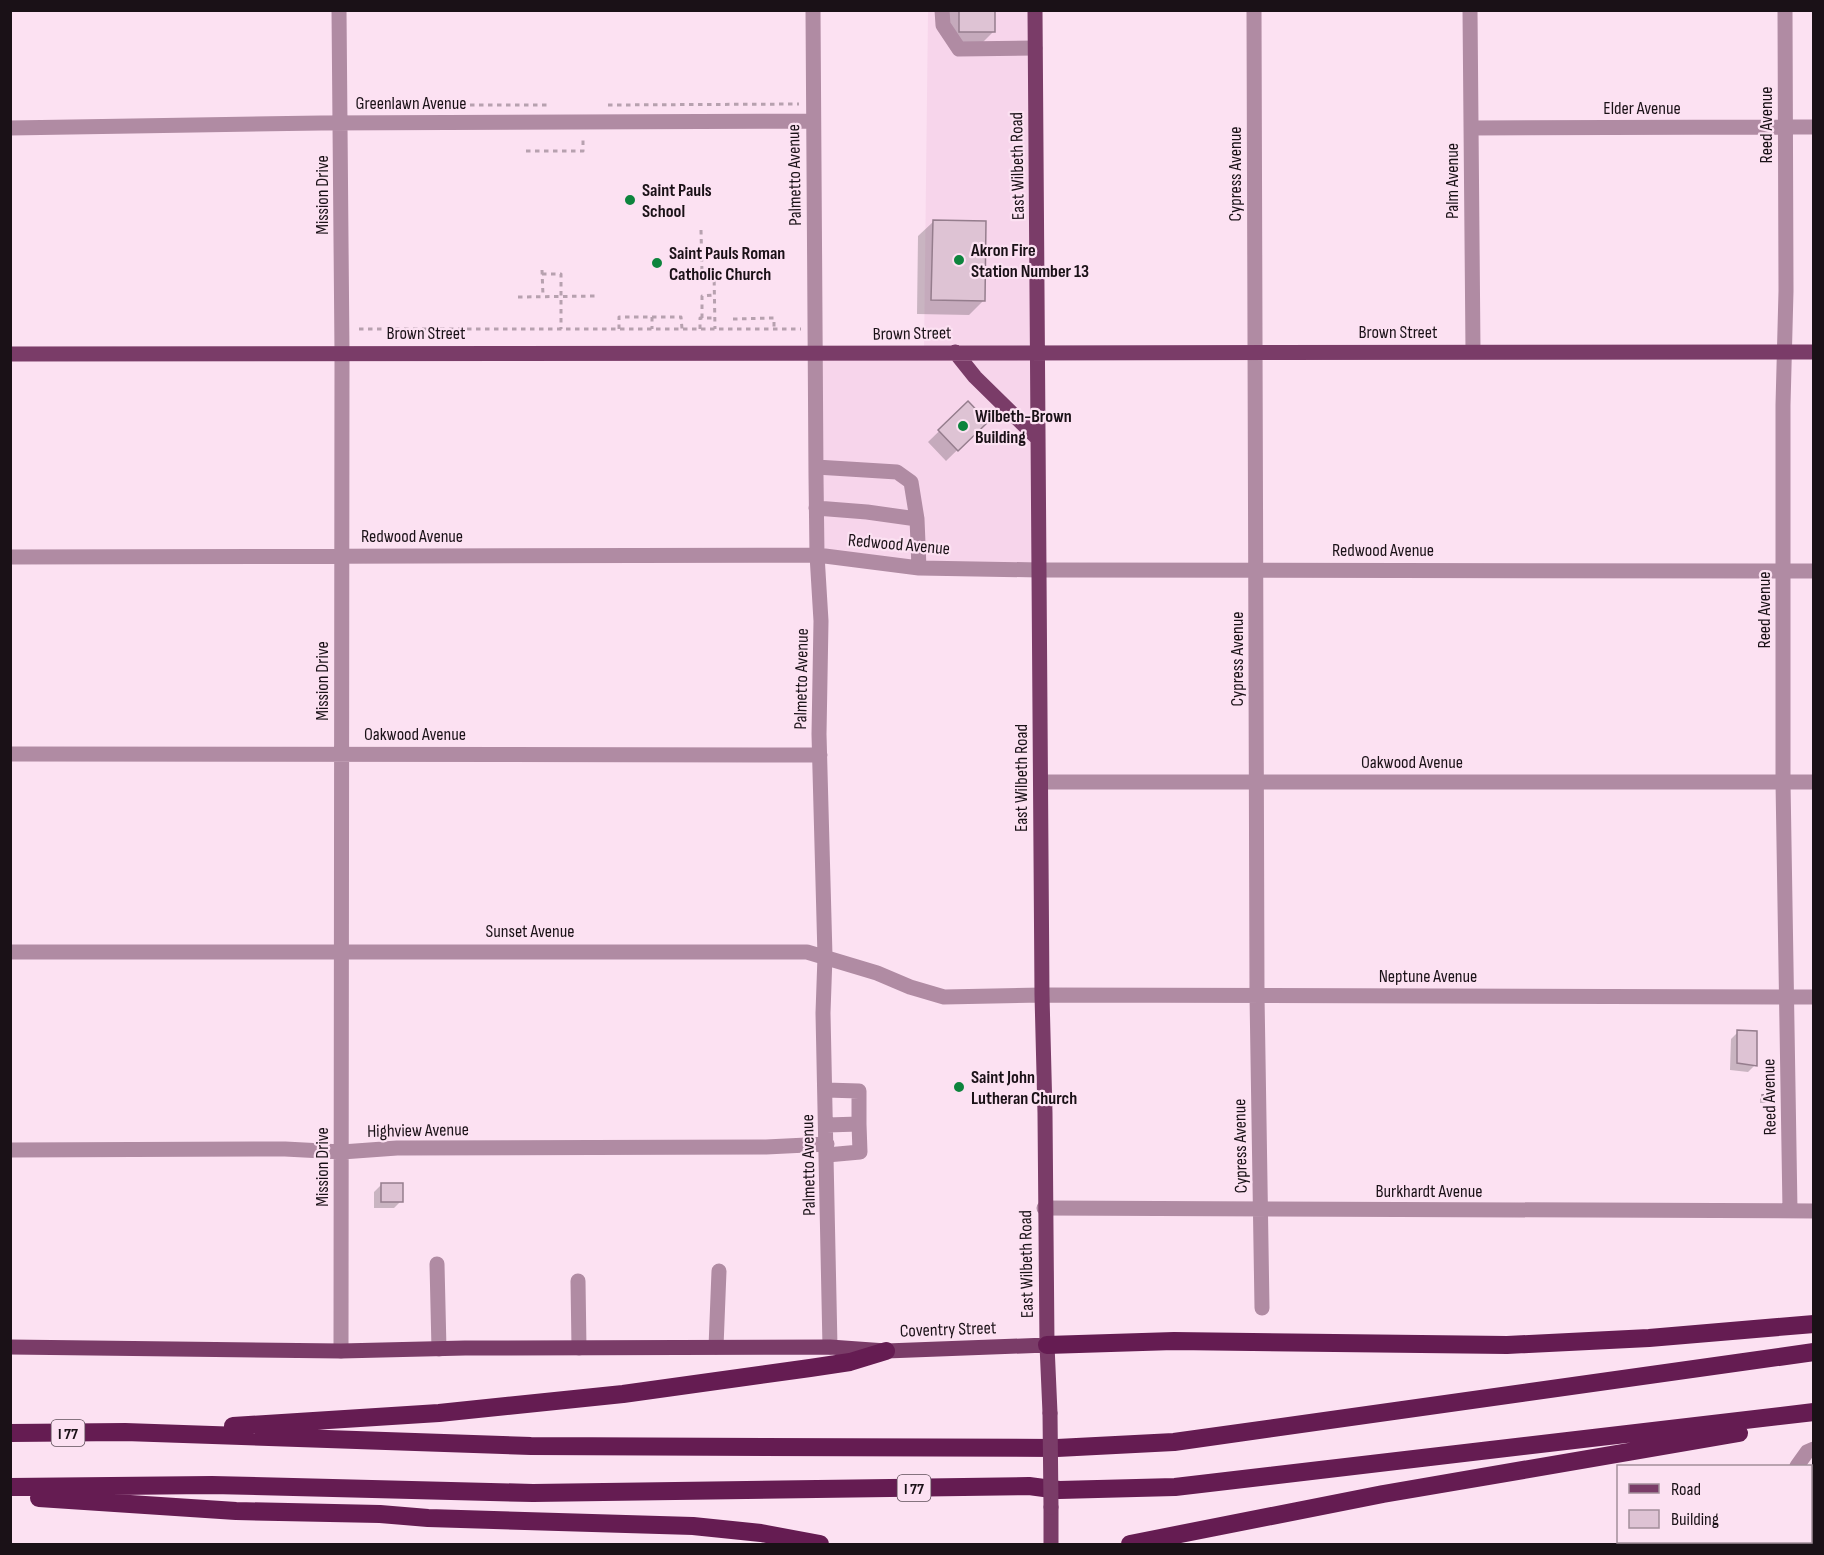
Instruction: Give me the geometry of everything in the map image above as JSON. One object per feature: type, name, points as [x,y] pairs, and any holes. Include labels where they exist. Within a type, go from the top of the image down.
[{"type":"highway","points":[[1047,1345],[1174,1341],[1507,1345],[1649,1338],[1814,1324]]},
{"type":"highway","points":[[125,1432],[439,1413],[810,1368],[850,1362],[886,1351]]},
{"type":"highway","name":"I 77","points":[[10,1434],[125,1432],[531,1446],[1068,1447],[1174,1442],[1814,1352]]},
{"type":"highway","name":"I 77","points":[[10,1487],[212,1485],[533,1493],[1029,1486],[1059,1490],[1175,1487],[1814,1412]]},
{"type":"highway","points":[[1130,1545],[1383,1494],[1743,1432],[1770,1417]]},
{"type":"highway","points":[[10,1496],[236,1511],[693,1526],[761,1533],[820,1545]]},
{"type":"main road","name":"East Wilbeth Road","points":[[1035,10],[1044,1208],[1051,1545]]},
{"type":"main road","points":[[955,352],[975,377],[1038,439]]},
{"type":"main road","name":"Brown Street","points":[[10,354],[1814,352]]},
{"type":"main road","name":"Coventry Street","points":[[10,1347],[341,1351],[830,1347],[886,1351],[1047,1345]]},
{"type":"street","name":"Mission Drive","points":[[339,10],[342,352],[341,1351]]},
{"type":"street","name":"Palmetto Avenue","points":[[813,10],[814,352],[817,555],[821,621],[820,755],[830,1347]]},
{"type":"street","points":[[942,10],[943,25],[959,49],[1035,48]]},
{"type":"street","name":"Cypress Avenue","points":[[1254,10],[1257,995],[1262,1308]]},
{"type":"street","name":"Palm Avenue","points":[[1470,10],[1473,351]]},
{"type":"street","name":"Reed Avenue","points":[[1785,10],[1783,782],[1790,1210]]},
{"type":"street","name":"Greenlawn Avenue","points":[[10,128],[813,120]]},
{"type":"street","name":"Elder Avenue","points":[[1471,128],[1814,127]]},
{"type":"street","points":[[816,467],[897,472],[911,482],[917,519],[919,568]]},
{"type":"street","points":[[816,508],[917,519]]},
{"type":"street","name":"Redwood Avenue","points":[[10,557],[817,555],[919,568],[1039,570],[1814,571]]},
{"type":"street","name":"Oakwood Avenue","points":[[10,754],[820,755]]},
{"type":"street","name":"Oakwood Avenue","points":[[1041,782],[1814,782]]},
{"type":"street","name":"Sunset Avenue","points":[[10,952],[765,950],[807,952],[825,956],[944,997],[1042,995]]},
{"type":"street","name":"Neptune Avenue","points":[[1042,995],[1814,997]]},
{"type":"street","points":[[826,1090],[859,1091],[859,1124],[826,1125]]},
{"type":"street","name":"Highview Avenue","points":[[10,1150],[285,1149],[342,1152],[397,1148],[766,1147],[860,1152],[859,1124]]},
{"type":"street","name":"Burkhardt Avenue","points":[[1044,1208],[1814,1211]]},
{"type":"street","points":[[438,1264],[439,1349]]},
{"type":"street","points":[[716,1347],[719,1271]]},
{"type":"street","points":[[579,1281],[579,1348]]},
{"type":"path","points":[[526,151],[583,151],[583,138],[590,137]]},
{"type":"path","points":[[701,230],[702,272],[714,272],[715,329]]},
{"type":"path","points":[[543,296],[542,272],[561,274],[561,329]]},
{"type":"path","points":[[700,329],[702,296],[714,295]]},
{"type":"path","points":[[518,297],[599,296]]},
{"type":"path","points":[[619,329],[619,317],[681,317],[682,329]]},
{"type":"path","points":[[652,317],[652,329]]},
{"type":"path","points":[[359,318],[359,330],[801,329]]},
{"type":"path","points":[[702,318],[715,318]]},
{"type":"path","points":[[733,319],[774,318],[774,329]]},
{"type":"shaded area","points":[[928,11],[1035,11],[1039,570],[817,555],[814,352],[924,352]]},
{"type":"building","points":[[959,10],[995,10],[995,32],[959,32]]},
{"type":"building","name":"Akron Fire Station Number 13","points":[[933,220],[986,221],[985,301],[931,300]]},
{"type":"building","name":"Wilbeth-Brown Building","points":[[968,401],[988,422],[958,451],[938,430]]},
{"type":"building","points":[[1737,1030],[1757,1031],[1757,1066],[1737,1063]]},
{"type":"building","points":[[1769,1094],[1769,1100],[1763,1100],[1762,1095]]},
{"type":"building","points":[[381,1183],[403,1183],[403,1202],[381,1202]]},
{"type":"place","name":"Saint Pauls School","points":[[630,200]]},
{"type":"place","name":"Akron Fire Station Number 13","points":[[959,260]]},
{"type":"place","name":"Saint Pauls Roman Catholic Church","points":[[657,263]]},
{"type":"place","name":"Wilbeth-Brown Building","points":[[963,426]]},
{"type":"place","name":"Saint John Lutheran Church","points":[[959,1087]]}]
